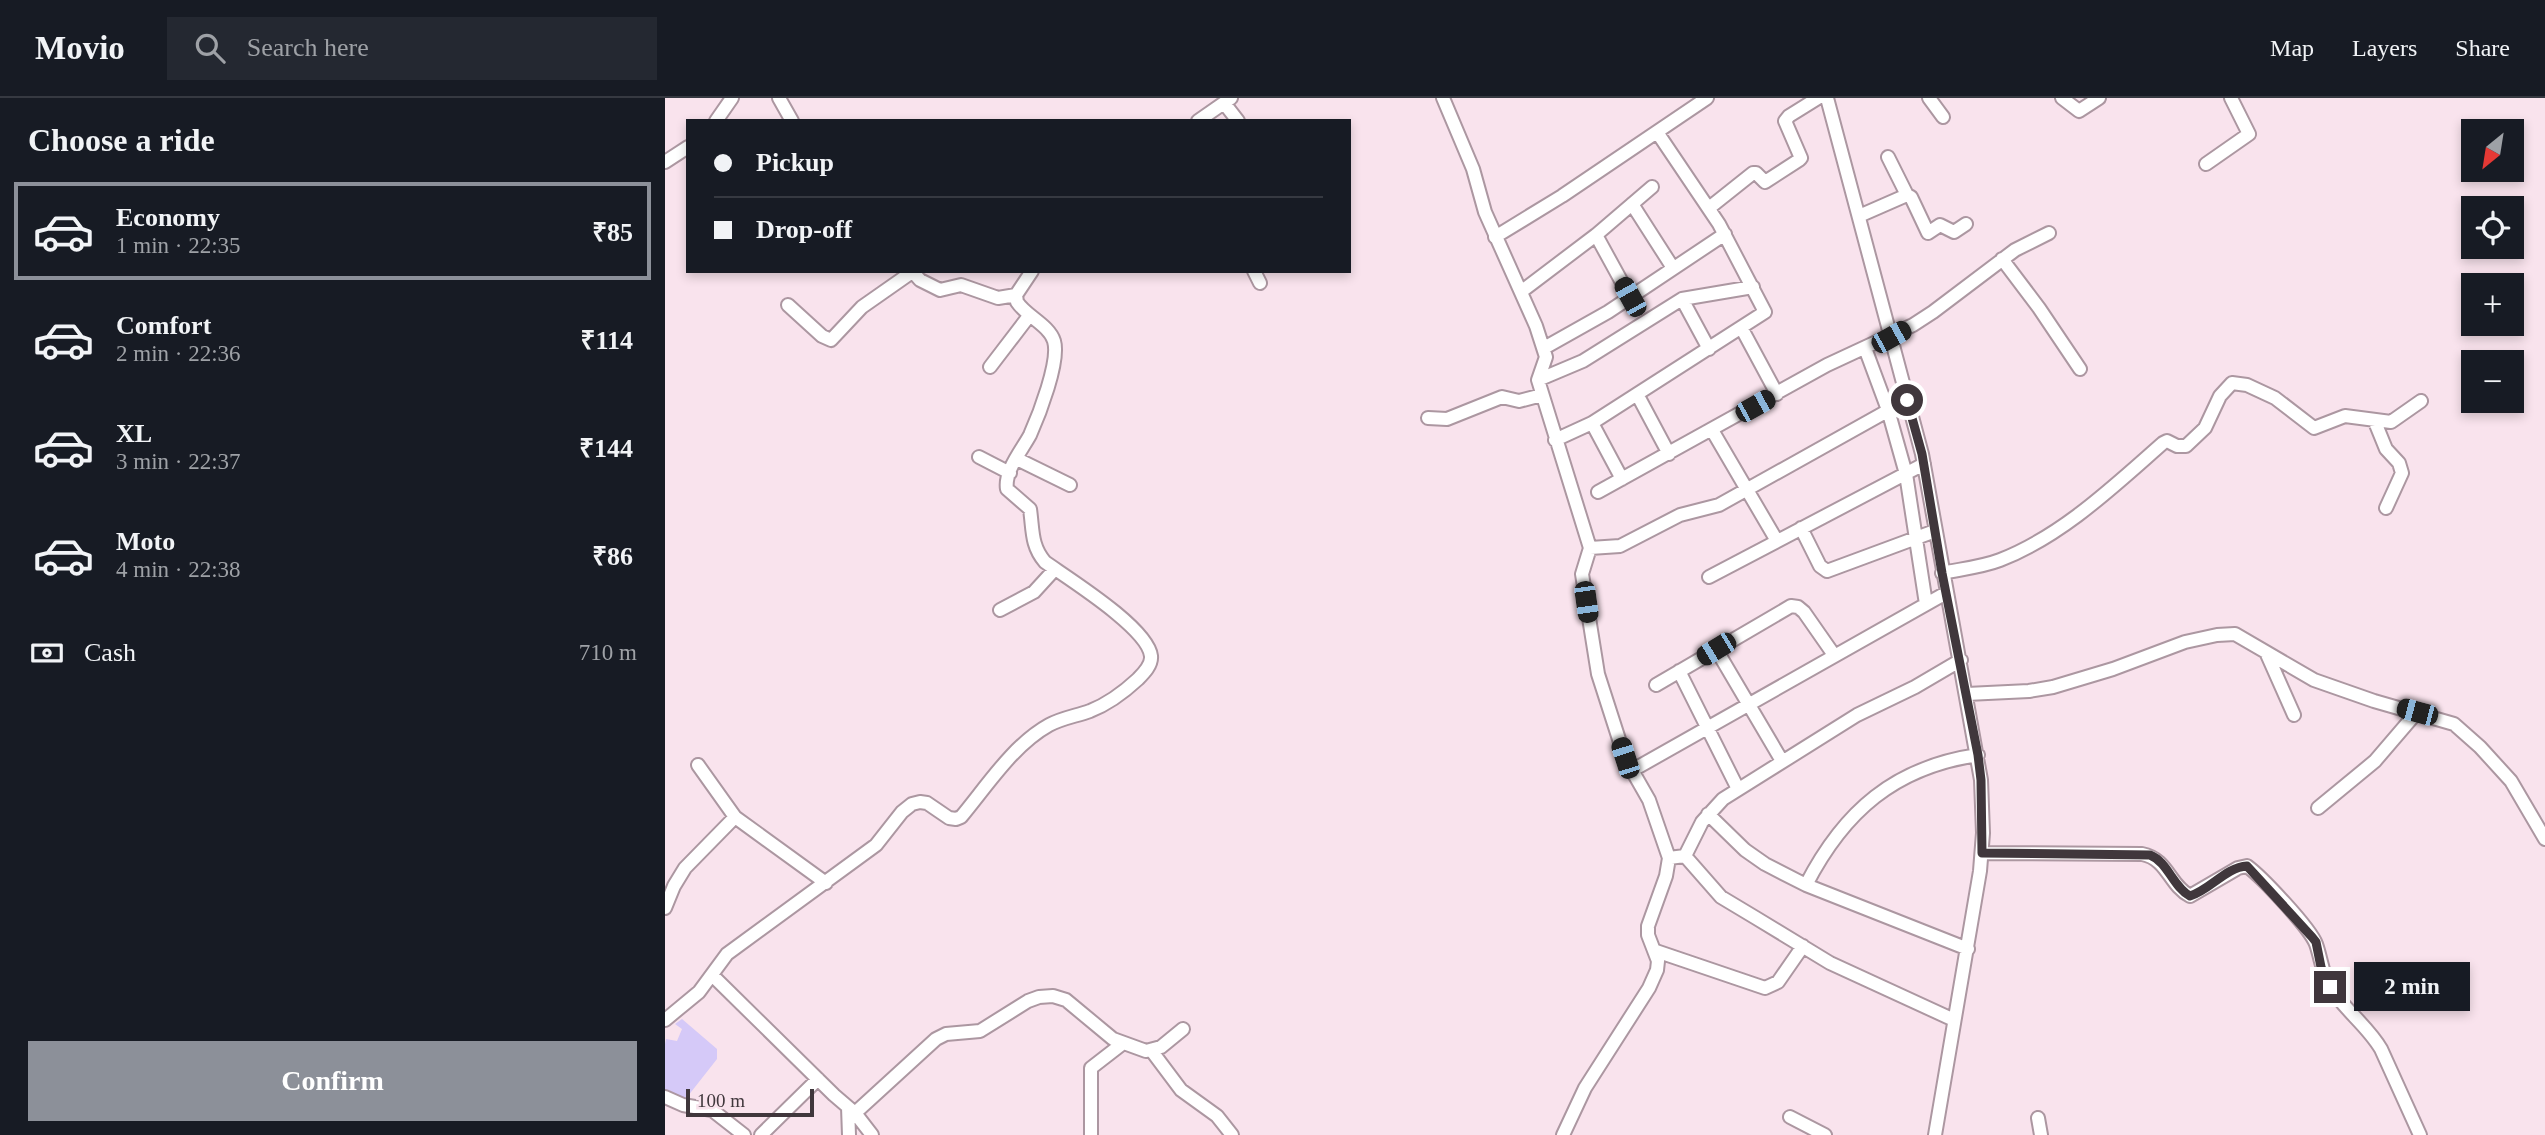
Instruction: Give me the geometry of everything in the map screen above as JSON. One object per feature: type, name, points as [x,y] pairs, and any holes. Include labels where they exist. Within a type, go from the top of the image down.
[{"type":"street","points":[[717,119],[732,98]]},
{"type":"street","points":[[779,98],[790,119]]},
{"type":"street","points":[[1443,98],[1473,169],[1495,237],[1522,291],[1544,348],[1545,362],[1538,373],[1538,380],[1590,548],[1582,574],[1593,649],[1609,710],[1631,771],[1649,800],[1669,858],[1666,876],[1648,926],[1657,970],[1649,988],[1585,1088],[1563,1135]]},
{"type":"street","points":[[1495,237],[1707,98]]},
{"type":"street","points":[[1709,208],[1753,173],[1765,182],[1801,158],[1786,120],[1818,98]]},
{"type":"street","points":[[1827,98],[1924,464],[1981,780],[1982,853],[1935,1135]]},
{"type":"street","points":[[1929,98],[1943,117]]},
{"type":"street","points":[[2062,98],[2079,111],[2099,98]]},
{"type":"street","points":[[2206,164],[2249,134],[2231,98]]},
{"type":"street","points":[[1200,119],[1222,101],[1236,119]]},
{"type":"street","points":[[1555,440],[1592,423],[1765,312],[1709,208],[1657,132]]},
{"type":"street","points":[[665,162],[686,148]]},
{"type":"street","points":[[1888,157],[1907,195],[1912,197],[1928,233],[1940,225],[1954,232],[1966,223]]},
{"type":"street","points":[[1522,291],[1596,235],[1652,187]]},
{"type":"street","points":[[1859,215],[1907,195]]},
{"type":"street","points":[[1633,204],[1673,268]]},
{"type":"street","points":[[1598,492],[1827,365],[1891,337],[1933,312],[2002,260],[2049,233]]},
{"type":"street","points":[[1544,348],[1630,297],[1724,234]]},
{"type":"street","points":[[1596,235],[1630,297]]},
{"type":"street","points":[[2002,260],[2039,308],[2080,369]]},
{"type":"street","points":[[788,305],[822,336],[831,340],[862,307],[911,273]]},
{"type":"street","points":[[913,273],[940,290],[961,285],[998,298],[1016,295]]},
{"type":"street","points":[[665,1020],[699,992],[727,954],[876,845],[902,812],[912,804],[927,803],[950,818],[961,817],[1002,767],[1037,733],[1050,724],[1091,711],[1110,701],[1144,672],[1151,657],[1136,630],[1055,569],[1037,552],[1033,543],[1030,509],[1007,489],[1006,482],[1010,472],[1044,399],[1055,353],[1055,342],[1051,334],[1017,302],[1016,295],[1031,273]]},
{"type":"street","points":[[1538,380],[1583,360],[1682,299],[1753,287]]},
{"type":"street","points":[[1682,299],[1709,349]]},
{"type":"street","points":[[991,367],[1029,316]]},
{"type":"street","points":[[1742,328],[1777,394]]},
{"type":"street","points":[[1865,348],[1888,410],[1906,474],[1926,604]]},
{"type":"street","points":[[1942,573],[1997,562],[2017,553],[2052,533],[2162,443],[2167,441],[2177,446],[2186,446],[2205,428],[2220,396],[2232,383],[2247,386],[2275,398],[2314,428],[2345,416],[2391,422],[2421,401]]},
{"type":"street","points":[[1637,394],[1669,454]]},
{"type":"street","points":[[1428,418],[1447,419],[1502,397],[1518,401],[1542,395]]},
{"type":"street","points":[[1590,548],[1620,546],[1680,515],[1719,505],[1907,400]]},
{"type":"street","points":[[2375,422],[2386,449],[2399,463],[2402,472],[2386,508]]},
{"type":"street","points":[[1592,423],[1622,479]]},
{"type":"street","points":[[1711,430],[1777,541]]},
{"type":"street","points":[[979,457],[1010,472]]},
{"type":"street","points":[[1017,459],[1070,485]]},
{"type":"street","points":[[1709,577],[1924,464]]},
{"type":"street","points":[[1801,528],[1820,566],[1827,570],[1935,531]]},
{"type":"street","points":[[1000,610],[1034,592],[1055,569]]},
{"type":"street","points":[[1631,771],[1946,593]]},
{"type":"street","points":[[1656,685],[1791,606],[1804,612],[1834,655]]},
{"type":"street","points":[[1967,694],[2053,687],[2113,669],[2169,647],[2217,635],[2240,636],[2313,680],[2454,724],[2480,747],[2511,781],[2545,839]]},
{"type":"street","points":[[1716,649],[1782,761]]},
{"type":"street","points":[[2266,652],[2294,715]]},
{"type":"street","points":[[1685,856],[1708,814],[1723,799],[1857,715],[1915,687],[1961,660]]},
{"type":"street","points":[[1679,671],[1738,789]]},
{"type":"street","points":[[2318,808],[2375,761],[2417,712]]},
{"type":"street","points":[[1806,885],[1825,851],[1880,791],[1936,762],[1978,755]]},
{"type":"street","points":[[698,765],[735,817],[826,883]]},
{"type":"street","points":[[1708,814],[1745,850],[1765,864],[1806,885],[1968,949]]},
{"type":"street","points":[[665,908],[669,882],[735,817]]},
{"type":"street","points":[[1982,853],[2150,855],[2158,860],[2182,891],[2190,896],[2238,867],[2247,866],[2302,923],[2316,942],[2321,967],[2330,987],[2374,1036],[2420,1135]]},
{"type":"street","points":[[1669,858],[1685,856]]},
{"type":"street","points":[[1685,856],[1721,897],[1830,963],[1954,1020]]},
{"type":"street","points":[[1655,951],[1765,988],[1778,982],[1803,946]]},
{"type":"street","points":[[712,975],[851,1110],[872,1135]]},
{"type":"street","points":[[849,1135],[851,1110],[936,1039],[946,1034],[980,1031],[1039,997],[1053,996],[1066,1000],[1101,1031],[1122,1044],[1151,1050],[1161,1047],[1184,1029]]},
{"type":"street","points":[[1091,1135],[1091,1068],[1122,1044]]},
{"type":"street","points":[[1151,1050],[1181,1090],[1217,1116],[1232,1135]]},
{"type":"street","points":[[761,1135],[818,1079]]},
{"type":"street","points":[[665,1097],[683,1105],[712,1110],[744,1135]]},
{"type":"street","points":[[1790,1117],[1825,1135]]},
{"type":"street","points":[[2038,1118],[2041,1135]]},
{"type":"shaded area","points":[[682,1019],[717,1049],[717,1059],[684,1101],[665,1091],[666,1039],[677,1041],[682,1029],[675,1024]]},
{"type":"route","points":[[1907,400],[1922,454],[1942,573],[1978,755],[1982,853],[2142,853],[2155,857],[2182,891],[2190,896],[2238,867],[2247,866],[2302,923],[2316,942],[2321,967],[2330,987]]}]
